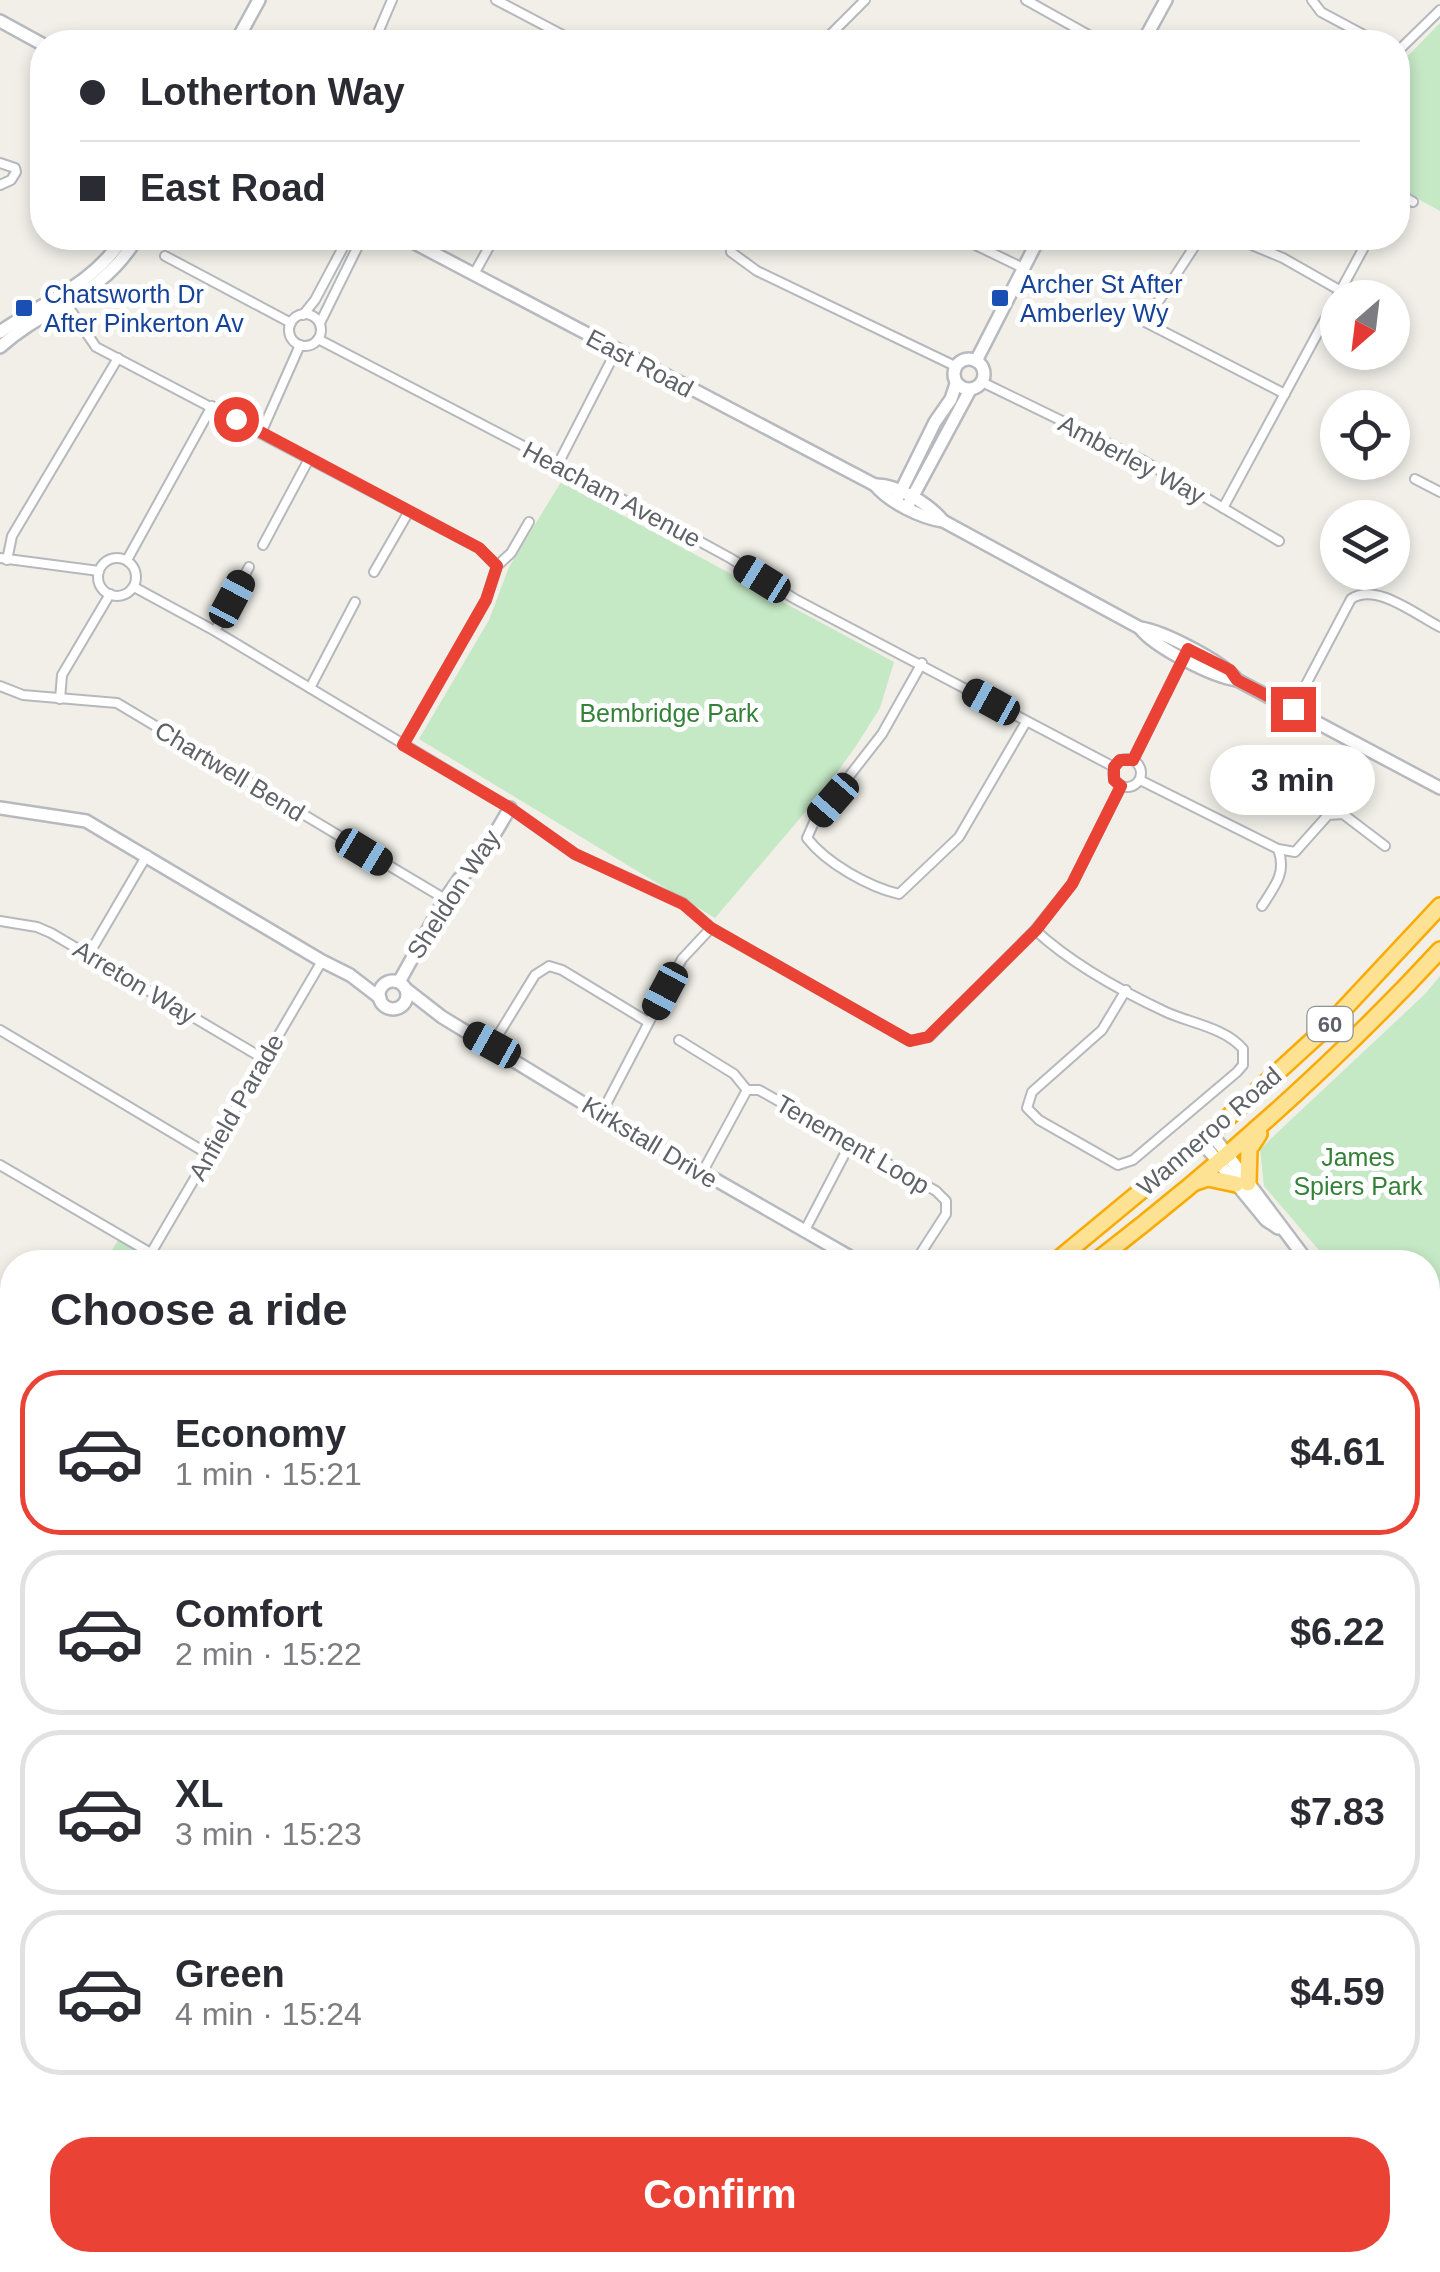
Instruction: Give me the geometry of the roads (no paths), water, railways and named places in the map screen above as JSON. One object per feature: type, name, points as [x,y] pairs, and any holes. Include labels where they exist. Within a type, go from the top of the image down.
[{"type":"highway","name":"Wanneroo Road","points":[[1069,1250],[1206,1137],[1328,1026],[1440,906]]},
{"type":"highway","name":"Wanneroo Road","points":[[1110,1250],[1274,1115],[1357,1038],[1440,950]]},
{"type":"highway","points":[[1189,1185],[1208,1178],[1242,1184],[1249,1149],[1274,1115]]},
{"type":"street","points":[[377,30],[392,0]]},
{"type":"street","points":[[496,0],[553,30]]},
{"type":"street","points":[[835,30],[865,0]]},
{"type":"street","points":[[1026,0],[1079,30]]},
{"type":"street","points":[[1150,30],[1166,0]]},
{"type":"street","points":[[1312,0],[1321,12],[1355,30]]},
{"type":"street","points":[[242,30],[255,2]]},
{"type":"street","points":[[1410,39],[1440,10]]},
{"type":"street","points":[[0,21],[30,37]]},
{"type":"street","points":[[0,163],[16,172],[11,180],[0,184]]},
{"type":"street","points":[[1410,200],[1414,202]]},
{"type":"street","points":[[65,300],[114,250]]},
{"type":"street","points":[[1,340],[107,276],[128,250]]},
{"type":"street","points":[[291,323],[316,300],[342,250]]},
{"type":"street","points":[[291,323],[292,339],[300,346],[311,345],[318,339],[319,324],[356,250]]},
{"type":"street","name":"East Road","points":[[429,250],[875,485],[882,494],[934,511],[943,521],[1140,628],[1146,638],[1186,653],[1224,678],[1237,680],[1440,788]]},
{"type":"street","points":[[474,274],[487,250]]},
{"type":"street","points":[[731,250],[757,271],[956,366]]},
{"type":"street","points":[[986,250],[1021,267]]},
{"type":"street","points":[[976,361],[1032,250]]},
{"type":"street","points":[[1192,250],[1145,322],[1285,394]]},
{"type":"street","points":[[1264,250],[1321,280]]},
{"type":"street","points":[[1346,280],[1363,250]]},
{"type":"street","points":[[165,256],[291,323]]},
{"type":"street","points":[[65,300],[90,342],[479,548],[497,566]]},
{"type":"street","points":[[303,315],[314,317],[319,324]]},
{"type":"street","points":[[1223,508],[1320,328]]},
{"type":"street","name":"Heacham Avenue","points":[[318,339],[558,464],[688,534],[795,599],[1114,767]]},
{"type":"street","points":[[261,433],[300,346]]},
{"type":"street","points":[[558,464],[616,350]]},
{"type":"street","points":[[99,571],[4,559],[12,536],[118,358]]},
{"type":"street","points":[[967,359],[976,361],[984,372],[982,382],[970,390],[904,500],[935,422],[951,400],[956,366],[967,359]]},
{"type":"street","name":"Amberley Way","points":[[982,382],[1142,460],[1279,541]]},
{"type":"street","points":[[956,384],[970,390]]},
{"type":"street","points":[[128,560],[212,406]]},
{"type":"street","points":[[262,545],[309,459]]},
{"type":"street","points":[[1415,479],[1440,492]]},
{"type":"street","points":[[374,572],[408,512]]},
{"type":"street","points":[[403,745],[486,600],[497,566],[511,554],[529,522]]},
{"type":"street","points":[[108,560],[128,560],[136,574],[134,586],[123,595],[110,594],[100,584],[99,571],[108,560]]},
{"type":"street","points":[[216,631],[249,568]]},
{"type":"street","points":[[134,586],[510,808],[575,854],[683,904],[711,928],[910,1041],[928,1037],[1036,930],[1072,884],[1121,786]]},
{"type":"street","points":[[1293,709],[1352,599],[1361,592],[1376,594],[1440,628]]},
{"type":"street","points":[[60,699],[62,675],[110,594]]},
{"type":"street","points":[[310,688],[354,602]]},
{"type":"street","points":[[1133,760],[1186,653]]},
{"type":"street","points":[[922,663],[882,734],[815,820],[807,838],[818,852],[884,890],[899,894],[960,837],[1026,722]]},
{"type":"street","name":"Chartwell Bend","points":[[0,686],[23,695],[117,703],[445,899]]},
{"type":"street","points":[[1120,760],[1133,760],[1141,770],[1140,780],[1130,787],[1121,786],[1114,780],[1114,767],[1120,760]]},
{"type":"street","points":[[1140,780],[1278,849],[1295,852],[1328,815],[1344,814],[1385,846]]},
{"type":"street","name":"Kirkstall Drive","points":[[0,808],[86,822],[322,961],[350,974],[398,984],[442,1017],[601,1114],[837,1250]]},
{"type":"street","name":"Sheldon Way","points":[[398,984],[445,899],[478,862],[510,808]]},
{"type":"street","points":[[1262,906],[1281,876],[1284,862],[1278,849]]},
{"type":"street","points":[[89,954],[147,855]]},
{"type":"street","name":"Arreton Way","points":[[0,921],[36,926],[264,1059]]},
{"type":"street","points":[[601,1114],[682,960],[711,928]]},
{"type":"street","points":[[1036,930],[1058,951],[1126,990],[1166,1012],[1225,1035],[1238,1043],[1244,1056],[1243,1065],[1211,1094],[1133,1160],[1118,1164],[1038,1120],[1027,1108],[1032,1092],[1102,1030],[1126,990]]},
{"type":"street","name":"Anfield Parade","points":[[153,1250],[322,961]]},
{"type":"street","points":[[492,1045],[539,970],[548,966],[562,970],[648,1022]]},
{"type":"street","name":"Kirkstall Drive","points":[[350,974],[380,998]]},
{"type":"street","points":[[398,984],[406,1000],[401,1006],[388,1007],[380,998],[381,989],[398,984]]},
{"type":"street","name":"Kirkstall Drive","points":[[401,1006],[442,1017]]},
{"type":"street","points":[[0,1030],[208,1154]]},
{"type":"street","name":"Tenement Loop","points":[[679,1040],[734,1074],[747,1090]]},
{"type":"street","name":"Tenement Loop","points":[[747,1090],[759,1090],[936,1190],[946,1201],[946,1214],[922,1250]]},
{"type":"street","name":"Tenement Loop","points":[[702,1173],[747,1090]]},
{"type":"street","points":[[1206,1137],[1266,1220],[1282,1230],[1298,1250]]},
{"type":"street","points":[[804,1232],[852,1142]]},
{"type":"street","points":[[0,1165],[146,1250]]},
{"type":"place","name":"Archer St After Amberley Wy","points":[[1000,298]]},
{"type":"place","name":"Chatsworth Dr After Pinkerton Av","points":[[24,308]]},
{"type":"park label","name":"Bembridge Park","points":[[669,713]]},
{"type":"park label","name":"James Spiers Park","points":[[1358,1172]]}]
